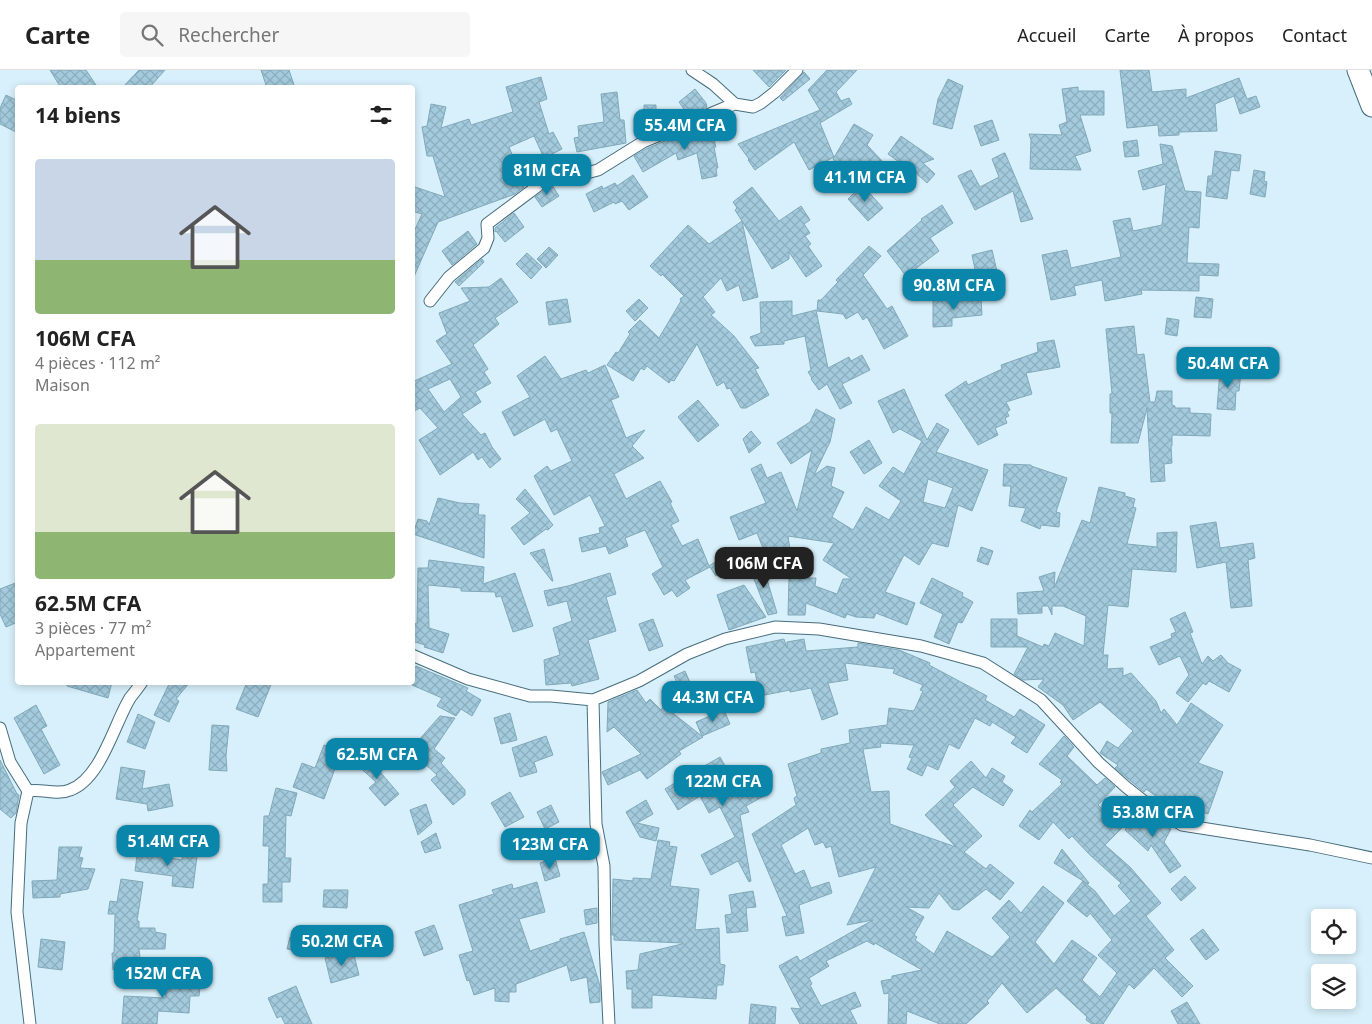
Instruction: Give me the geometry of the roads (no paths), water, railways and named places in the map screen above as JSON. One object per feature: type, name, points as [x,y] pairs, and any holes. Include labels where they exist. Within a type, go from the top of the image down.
[{"type":"highway","points":[[1358,70],[1372,106]]},
{"type":"street","points":[[692,70],[713,84],[735,104]]},
{"type":"street","points":[[430,301],[449,277],[484,248],[488,238],[487,224],[551,176],[571,177],[598,170],[643,142],[735,104],[753,107],[775,92],[797,70]]},
{"type":"street","points":[[415,656],[468,679],[530,696],[593,700],[639,681],[687,654],[725,639],[775,627],[820,629],[921,646],[983,663],[1041,700],[1099,763],[1126,787],[1150,806],[1182,825],[1310,845],[1372,858]]},
{"type":"street","points":[[28,791],[61,792],[69,791],[80,785],[90,775],[105,751],[130,699],[140,685]]},
{"type":"street","points":[[593,700],[596,824],[604,866],[609,1024]]},
{"type":"street","points":[[0,728],[10,762],[28,791],[21,823],[17,912],[30,1024]]}]
